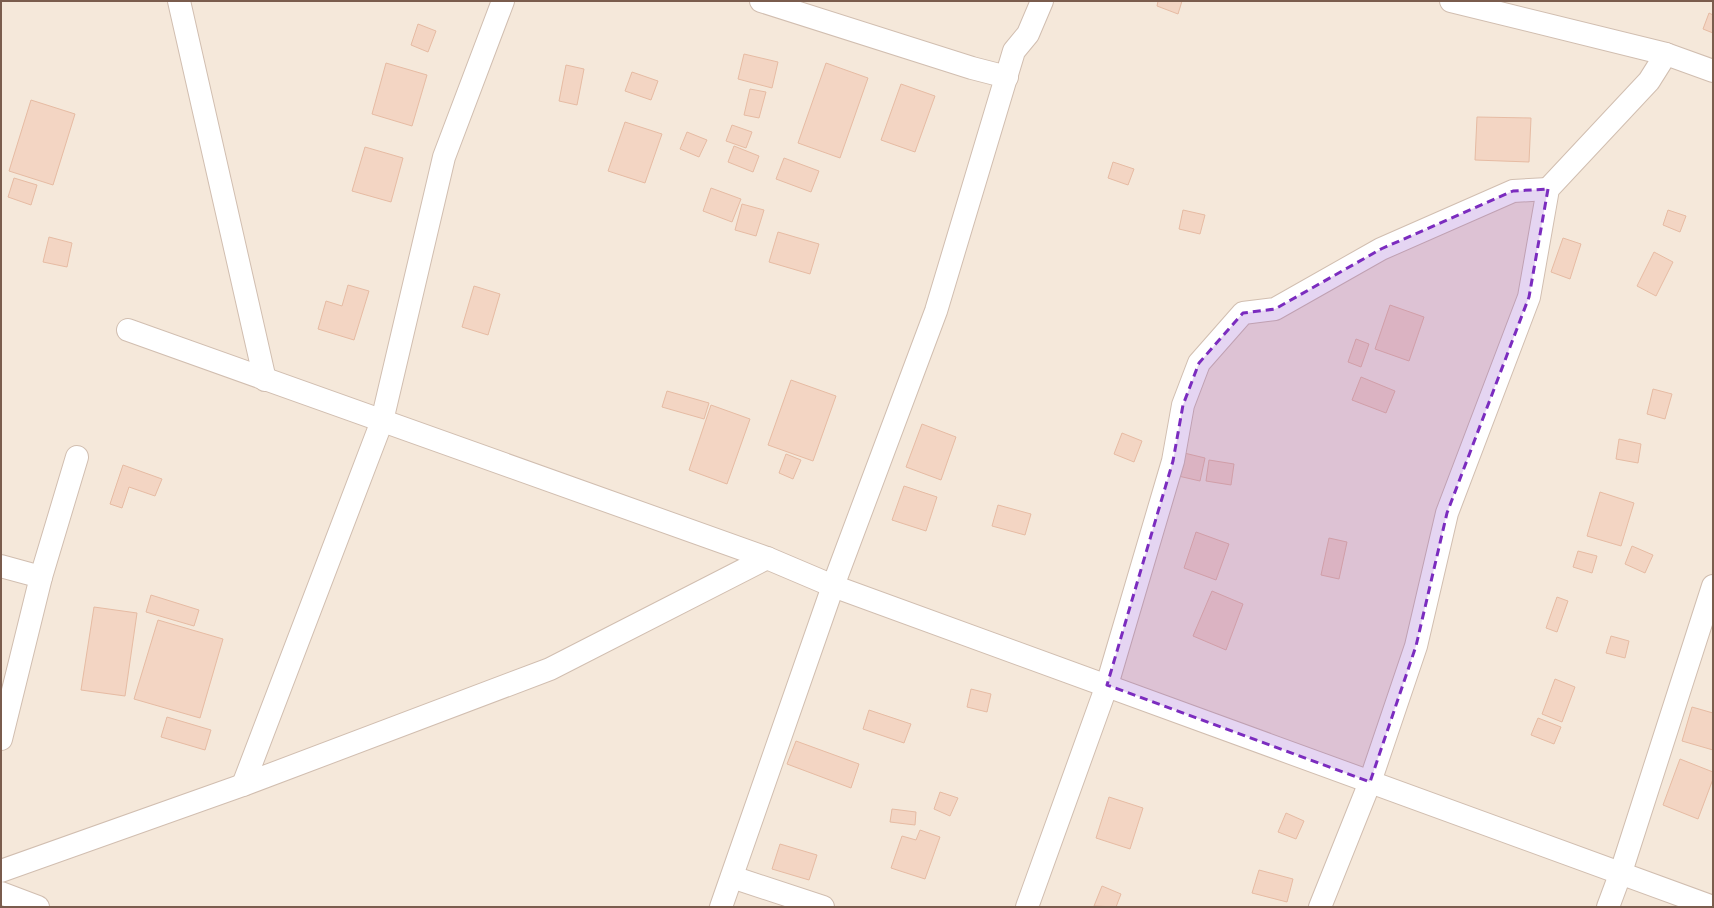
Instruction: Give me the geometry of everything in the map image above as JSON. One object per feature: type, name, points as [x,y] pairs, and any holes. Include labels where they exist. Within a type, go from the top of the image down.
[{"type":"street","points":[[179,1],[265,380]]},
{"type":"street","points":[[243,785],[382,421],[444,157],[503,1]]},
{"type":"street","points":[[761,1],[972,68],[1007,77]]},
{"type":"street","points":[[721,907],[833,586],[936,311],[1014,51],[1028,34],[1042,1]]},
{"type":"street","points":[[1451,1],[1666,54],[1713,72]]},
{"type":"street","points":[[1320,907],[1370,782],[1416,646],[1448,514],[1529,297],[1548,188],[1649,81],[1666,54]]},
{"type":"street","points":[[1027,907],[1107,685],[1173,461],[1183,405],[1199,363],[1243,313],[1275,310],[1381,249],[1513,191],[1548,188]]},
{"type":"street","points":[[128,330],[767,558],[833,586],[1621,872],[1713,907]]},
{"type":"street","points":[[1,739],[41,577],[77,457]]},
{"type":"street","points":[[1,871],[243,785],[550,670],[767,558]]},
{"type":"street","points":[[1,566],[41,577]]},
{"type":"street","points":[[1608,907],[1621,872],[1713,586]]},
{"type":"street","points":[[732,877],[822,907]]},
{"type":"street","points":[[1,893],[38,907]]},
{"type":"highlighted area","points":[[1548,189],[1529,297],[1447,513],[1416,646],[1370,782],[1107,685],[1173,461],[1183,405],[1199,363],[1243,313],[1275,309],[1381,249],[1513,191]]},
{"type":"shaded area","points":[[1,1],[1713,1],[1713,907],[1,907]]},
{"type":"building","points":[[1158,1],[1182,1],[1178,14],[1157,6]]},
{"type":"building","points":[[1709,13],[1713,15],[1713,33],[1703,29]]},
{"type":"building","points":[[418,24],[436,31],[428,52],[411,45]]},
{"type":"building","points":[[744,54],[778,62],[772,88],[738,79]]},
{"type":"building","points":[[386,63],[427,75],[412,126],[372,114]]},
{"type":"building","points":[[826,63],[868,78],[840,158],[798,143]]},
{"type":"building","points":[[566,65],[584,69],[577,105],[559,101]]},
{"type":"building","points":[[632,72],[658,81],[651,100],[625,91]]},
{"type":"building","points":[[901,84],[935,96],[915,152],[881,140]]},
{"type":"building","points":[[750,89],[766,92],[759,118],[744,115]]},
{"type":"building","points":[[31,100],[75,114],[53,185],[9,171]]},
{"type":"building","points":[[1477,117],[1531,118],[1529,162],[1475,160]]},
{"type":"building","points":[[625,122],[662,134],[645,183],[608,171]]},
{"type":"building","points":[[732,125],[752,132],[746,148],[726,141]]},
{"type":"building","points":[[687,132],[707,140],[699,157],[680,149]]},
{"type":"building","points":[[734,146],[759,156],[753,172],[728,162]]},
{"type":"building","points":[[365,147],[403,158],[391,202],[352,191]]},
{"type":"building","points":[[784,158],[819,171],[811,192],[776,179]]},
{"type":"building","points":[[1113,162],[1134,169],[1128,185],[1108,178]]},
{"type":"building","points":[[14,178],[37,185],[31,205],[8,197]]},
{"type":"building","points":[[711,188],[741,199],[732,222],[703,211]]},
{"type":"building","points":[[742,204],[764,210],[756,236],[735,230]]},
{"type":"building","points":[[1183,210],[1205,215],[1200,234],[1179,229]]},
{"type":"building","points":[[1668,210],[1686,216],[1680,232],[1663,225]]},
{"type":"building","points":[[778,232],[819,244],[810,274],[769,262]]},
{"type":"building","points":[[49,237],[72,243],[67,267],[43,262]]},
{"type":"building","points":[[1563,238],[1581,244],[1570,279],[1551,272]]},
{"type":"building","points":[[1654,252],[1673,262],[1656,296],[1637,286]]},
{"type":"building","points":[[348,285],[369,291],[354,340],[318,329],[326,301],[342,306]]},
{"type":"building","points":[[474,286],[500,294],[488,335],[462,327]]},
{"type":"building","points":[[1390,305],[1424,317],[1409,361],[1375,349]]},
{"type":"building","points":[[1356,339],[1369,344],[1361,367],[1348,362]]},
{"type":"building","points":[[1361,377],[1395,391],[1386,413],[1352,400]]},
{"type":"building","points":[[791,380],[836,396],[813,461],[768,445]]},
{"type":"building","points":[[1653,389],[1672,394],[1665,419],[1647,414]]},
{"type":"building","points":[[667,391],[709,403],[704,419],[662,407]]},
{"type":"building","points":[[711,405],[750,419],[727,484],[689,470]]},
{"type":"building","points":[[922,424],[956,437],[941,480],[906,467]]},
{"type":"building","points":[[1122,433],[1142,441],[1134,462],[1114,454]]},
{"type":"building","points":[[1619,439],[1641,444],[1638,463],[1616,459]]},
{"type":"building","points":[[1180,452],[1205,458],[1200,481],[1174,475]]},
{"type":"building","points":[[786,454],[801,460],[793,479],[779,473]]},
{"type":"building","points":[[1209,460],[1234,464],[1231,485],[1206,481]]},
{"type":"building","points":[[123,465],[162,479],[155,496],[129,487],[122,508],[110,504]]},
{"type":"building","points":[[904,486],[937,497],[926,531],[892,520]]},
{"type":"building","points":[[1600,492],[1634,503],[1621,546],[1587,536]]},
{"type":"building","points":[[998,505],[1031,514],[1025,535],[992,526]]},
{"type":"building","points":[[1196,532],[1229,544],[1216,580],[1184,568]]},
{"type":"building","points":[[1329,538],[1347,542],[1339,579],[1321,575]]},
{"type":"building","points":[[1632,546],[1653,555],[1645,573],[1625,564]]},
{"type":"building","points":[[1578,551],[1597,556],[1592,573],[1573,567]]},
{"type":"building","points":[[1212,591],[1243,604],[1226,650],[1193,636]]},
{"type":"building","points":[[151,595],[199,610],[194,626],[146,612]]},
{"type":"building","points":[[1557,597],[1568,601],[1557,632],[1546,628]]},
{"type":"building","points":[[94,607],[137,613],[125,696],[81,690]]},
{"type":"building","points":[[158,620],[223,639],[200,718],[134,699]]},
{"type":"building","points":[[1611,636],[1629,641],[1625,658],[1606,653]]},
{"type":"building","points":[[1555,679],[1575,687],[1562,722],[1542,714]]},
{"type":"building","points":[[971,689],[991,694],[987,712],[967,707]]},
{"type":"building","points":[[1692,707],[1713,713],[1713,750],[1682,741]]},
{"type":"building","points":[[869,710],[911,724],[904,743],[863,729]]},
{"type":"building","points":[[167,717],[211,730],[205,750],[161,737]]},
{"type":"building","points":[[1538,718],[1561,727],[1554,744],[1531,735]]},
{"type":"building","points":[[796,741],[859,764],[851,788],[787,764]]},
{"type":"building","points":[[1680,759],[1713,772],[1713,779],[1698,819],[1663,805]]},
{"type":"building","points":[[940,792],[958,798],[950,816],[934,809]]},
{"type":"building","points":[[1109,797],[1143,808],[1130,849],[1096,838]]},
{"type":"building","points":[[892,809],[916,812],[915,825],[890,822]]},
{"type":"building","points":[[1286,813],[1304,821],[1296,839],[1278,832]]},
{"type":"building","points":[[920,830],[940,837],[925,879],[891,868],[902,836],[916,840]]},
{"type":"building","points":[[780,844],[817,855],[809,880],[772,869]]},
{"type":"building","points":[[1259,870],[1293,879],[1287,902],[1252,893]]},
{"type":"building","points":[[1102,886],[1121,894],[1116,907],[1094,906]]}]
